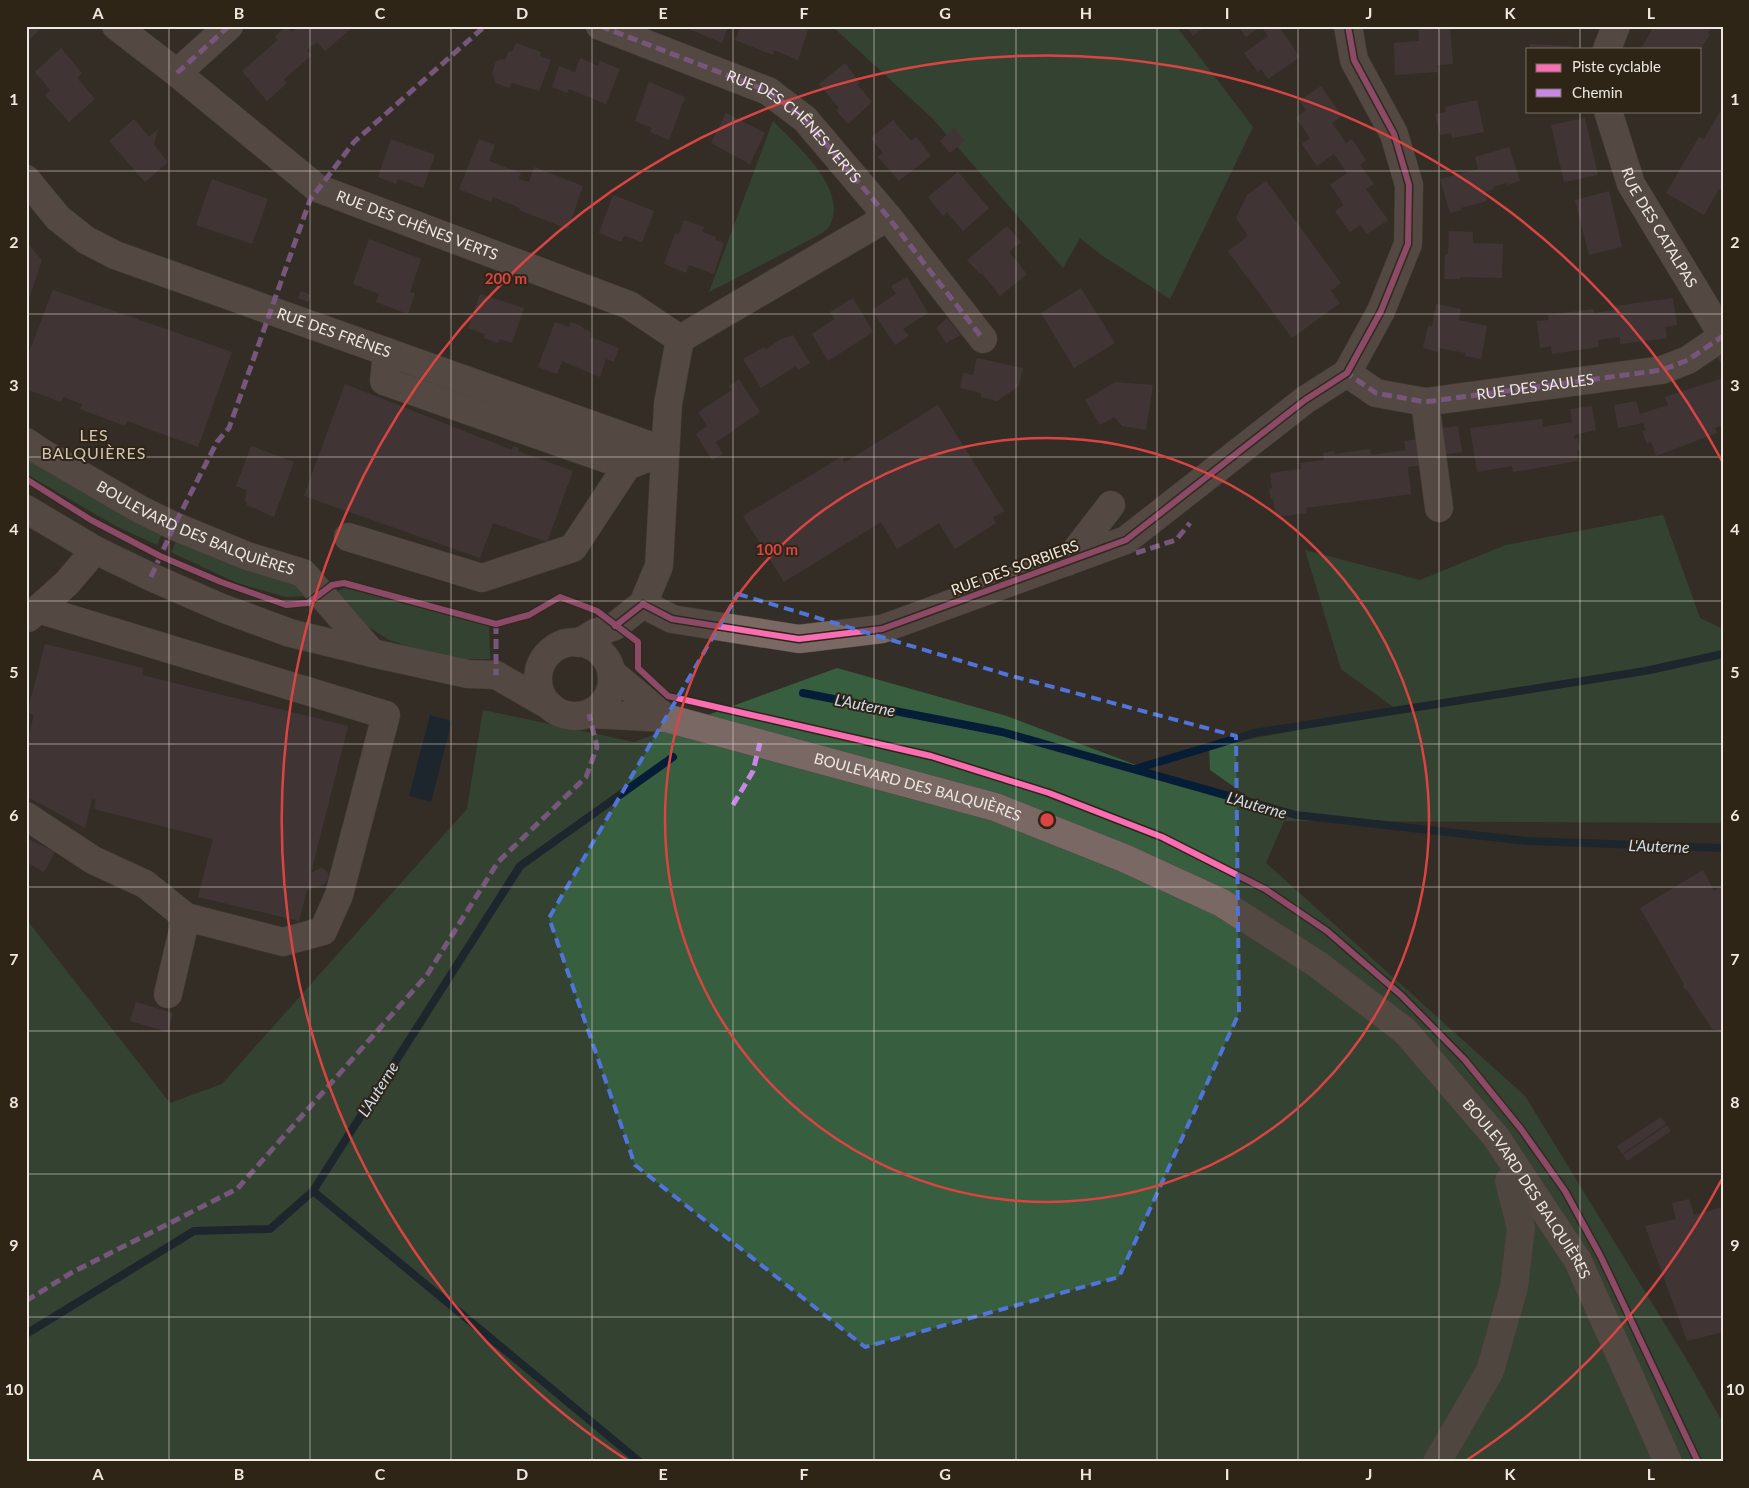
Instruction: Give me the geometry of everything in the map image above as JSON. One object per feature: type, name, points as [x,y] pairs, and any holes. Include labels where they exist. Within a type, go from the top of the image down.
[{"type":"highway","points":[[1437,1462],[1490,1371],[1514,1287],[1521,1228],[1509,1181]]},
{"type":"street","name":"RUE DES CHÊNES VERTS","points":[[116,26],[177,73],[317,188],[629,305],[680,339]]},
{"type":"street","points":[[177,73],[229,26]]},
{"type":"street","name":"RUE DES CHÊNES VERTS","points":[[600,26],[768,91],[805,119],[888,217],[983,339]]},
{"type":"street","points":[[1347,373],[1381,311],[1408,244],[1408,185],[1394,134],[1354,60],[1348,26]]},
{"type":"street","points":[[1607,48],[1616,26]]},
{"type":"street","name":"RUE DES CATALPAS","points":[[1608,112],[1631,184],[1723,336]]},
{"type":"street","name":"RUE DES FRÊNES","points":[[26,179],[58,218],[86,240],[115,255],[666,452]]},
{"type":"street","points":[[578,642],[595,633],[615,626],[643,604],[659,566],[668,404],[680,339],[888,217]]},
{"type":"street","name":"RUE DES SAULES","points":[[1347,373],[1376,393],[1425,402],[1662,370],[1688,360],[1723,336]]},
{"type":"street","points":[[387,352],[384,381],[627,466]]},
{"type":"street","name":"RUE DES SORBIERS","points":[[643,604],[672,619],[799,639],[882,629],[1126,540],[1305,400],[1347,373]]},
{"type":"street","points":[[1425,402],[1439,508]]},
{"type":"street","name":"BOULEVARD DES BALQUIÈRES","points":[[26,442],[140,510],[247,556],[302,573],[372,653]]},
{"type":"street","points":[[348,537],[482,578],[572,548],[627,466],[666,452]]},
{"type":"street","points":[[1067,562],[1111,505]]},
{"type":"street","points":[[26,509],[95,550],[151,577],[222,608],[290,633],[468,674],[496,676],[545,658],[560,646],[578,642],[588,644],[596,649],[611,668]]},
{"type":"street","points":[[32,614],[67,583],[95,550]]},
{"type":"street","points":[[26,816],[93,860],[145,884],[186,917],[283,942],[323,931],[339,895],[386,715],[32,614]]},
{"type":"street","points":[[496,676],[559,712],[579,716],[589,714],[600,707],[608,698],[612,686],[611,668],[615,626]]},
{"type":"street","points":[[545,658],[538,678],[544,698],[550,706]]},
{"type":"street","name":"BOULEVARD DES BALQUIÈRES","points":[[611,668],[666,718]]},
{"type":"street","name":"BOULEVARD DES BALQUIÈRES","points":[[589,714],[666,718],[995,807],[1124,858],[1222,903],[1317,964],[1405,1031],[1496,1137],[1578,1261],[1668,1462]]},
{"type":"street","points":[[168,994],[186,917]]},
{"type":"street","name":"BOULEVARD DES BALQUIÈRES","points":[[1317,964],[1407,1058],[1509,1181],[1567,1270],[1668,1462]]},
{"type":"highlighted area","points":[[738,594],[1008,675],[1236,736],[1239,1013],[1119,1277],[865,1347],[635,1165],[549,918]]},
{"type":"green space","points":[[832,26],[1176,26],[1253,127],[1170,299],[1100,254],[1080,238],[1063,268],[933,119]]},
{"type":"green space","points":[[773,121],[806,155],[826,182],[832,197],[834,211],[830,225],[815,237],[709,292]]},
{"type":"green space","points":[[26,456],[163,531],[157,545],[116,526],[26,474]]},
{"type":"green space","points":[[1663,515],[1700,618],[1723,629],[1723,823],[1284,821],[1266,863],[1525,1096],[1688,1362],[1723,1423],[1723,1462],[26,1462],[26,919],[170,1103],[222,1084],[467,809],[483,710],[634,742],[837,668],[1007,716],[1281,820],[1210,770],[1209,747],[1399,711],[1341,669],[1305,550],[1420,580],[1506,545]]},
{"type":"green space","points":[[178,538],[228,562],[297,586],[308,596],[286,597],[237,583],[171,552]]},
{"type":"green space","points":[[345,588],[489,626],[490,659],[451,659],[389,640],[355,618],[332,594]]},
{"type":"water","points":[[430,715],[452,721],[431,802],[409,796]]},
{"type":"building","points":[[26,26],[43,26],[26,43]]},
{"type":"building","points":[[286,26],[292,32],[299,26],[354,26],[325,51],[317,42],[307,50],[312,55],[284,79],[287,83],[267,101],[242,71],[278,40],[275,37]]},
{"type":"building","points":[[690,26],[728,26],[722,43],[689,29]]},
{"type":"building","points":[[741,26],[799,26],[808,30],[798,60],[774,50],[773,55],[735,40]]},
{"type":"building","points":[[1186,26],[1200,26],[1202,29],[1193,36]]},
{"type":"building","points":[[1238,26],[1261,26],[1246,37]]},
{"type":"building","points":[[1261,26],[1282,26],[1280,28],[1300,57],[1268,79],[1261,69],[1258,72],[1244,53],[1268,36]]},
{"type":"building","points":[[1450,26],[1453,64],[1437,65],[1438,72],[1395,75],[1394,43],[1419,41],[1418,28]]},
{"type":"building","points":[[1654,26],[1712,26],[1708,33],[1710,34],[1702,48],[1642,48]]},
{"type":"building","points":[[516,43],[541,52],[540,56],[551,60],[539,91],[512,83],[509,88],[496,83],[492,73],[496,61],[505,60],[509,51],[512,52]]},
{"type":"building","points":[[1530,44],[1572,46],[1572,48],[1530,48]]},
{"type":"building","points":[[61,48],[82,73],[77,78],[95,99],[69,122],[45,95],[50,90],[35,72]]},
{"type":"building","points":[[580,58],[598,66],[600,61],[620,69],[606,104],[569,89],[567,93],[552,87],[559,66],[575,72]]},
{"type":"building","points":[[845,63],[860,83],[857,84],[872,102],[848,124],[836,110],[839,108],[819,84]]},
{"type":"building","points":[[649,82],[685,97],[669,140],[650,132],[652,128],[635,121]]},
{"type":"building","points":[[1321,86],[1342,116],[1332,123],[1346,143],[1352,139],[1366,160],[1360,165],[1374,184],[1366,189],[1388,220],[1367,234],[1360,225],[1350,232],[1335,211],[1344,205],[1330,185],[1347,173],[1334,154],[1317,166],[1302,144],[1310,138],[1296,118],[1306,110],[1299,101]]},
{"type":"building","points":[[1477,100],[1484,132],[1452,138],[1451,133],[1440,135],[1435,114],[1446,112],[1445,107]]},
{"type":"building","points":[[1723,107],[1723,192],[1719,189],[1704,215],[1666,193],[1699,137],[1704,139]]},
{"type":"building","points":[[726,113],[765,133],[750,164],[711,143]]},
{"type":"building","points":[[1585,118],[1598,175],[1564,182],[1551,125]]},
{"type":"building","points":[[134,119],[149,137],[158,129],[154,145],[168,162],[145,182],[109,141]]},
{"type":"building","points":[[893,120],[911,141],[916,137],[931,156],[899,181],[878,157],[883,153],[871,138]]},
{"type":"building","points":[[954,128],[965,141],[950,153],[940,141]]},
{"type":"building","points":[[391,139],[435,155],[423,188],[398,179],[396,184],[378,177]]},
{"type":"building","points":[[479,139],[495,145],[489,161],[521,173],[519,179],[529,182],[534,167],[583,186],[568,229],[519,210],[520,208],[493,197],[491,202],[459,189]]},
{"type":"building","points":[[1509,147],[1520,181],[1493,187],[1494,189],[1485,192],[1487,201],[1450,213],[1440,179],[1478,169],[1475,157]]},
{"type":"building","points":[[958,172],[989,208],[963,231],[947,212],[943,216],[928,197]]},
{"type":"building","points":[[212,179],[268,199],[252,244],[196,225]]},
{"type":"building","points":[[1266,181],[1341,283],[1331,291],[1340,303],[1292,338],[1228,251],[1248,236],[1236,218],[1247,195]]},
{"type":"building","points":[[1609,191],[1622,247],[1589,255],[1575,200]]},
{"type":"building","points":[[613,195],[654,211],[642,242],[624,236],[621,242],[599,233]]},
{"type":"building","points":[[684,220],[704,227],[702,232],[716,237],[715,240],[724,243],[714,274],[689,265],[686,273],[664,264],[675,233],[679,234]]},
{"type":"building","points":[[1007,226],[1021,242],[1009,252],[1027,274],[1000,296],[982,273],[980,274],[967,260]]},
{"type":"building","points":[[1449,231],[1473,232],[1473,243],[1503,244],[1502,278],[1460,277],[1460,279],[1444,279],[1445,254],[1448,254]]},
{"type":"building","points":[[369,239],[421,259],[410,292],[415,293],[408,314],[376,302],[379,294],[353,284]]},
{"type":"building","points":[[26,242],[42,260],[27,304],[26,304]]},
{"type":"building","points":[[907,277],[928,313],[903,329],[909,336],[895,345],[872,310],[896,294],[891,286]]},
{"type":"building","points":[[1081,288],[1115,343],[1074,368],[1041,313]]},
{"type":"building","points":[[53,290],[232,352],[198,447],[127,421],[125,426],[80,409],[82,404],[63,397],[61,402],[26,389],[26,360]]},
{"type":"building","points":[[301,291],[311,295],[308,302],[298,298]]},
{"type":"building","points":[[480,294],[524,308],[512,343],[500,339],[498,343],[484,338],[485,334],[468,328]]},
{"type":"building","points":[[853,298],[873,332],[828,361],[812,334],[835,319],[830,312]]},
{"type":"building","points":[[1673,298],[1677,325],[1665,327],[1667,338],[1620,344],[1620,337],[1603,339],[1598,340],[1598,347],[1552,354],[1551,346],[1540,348],[1537,321],[1549,320],[1548,315],[1594,309],[1594,313],[1617,310],[1616,306]]},
{"type":"building","points":[[1436,304],[1461,309],[1459,320],[1487,326],[1481,359],[1465,356],[1465,353],[1439,348],[1438,352],[1423,348],[1428,326],[1432,326]]},
{"type":"building","points":[[947,318],[961,335],[946,343],[936,328]]},
{"type":"building","points":[[555,322],[569,327],[571,322],[591,332],[590,337],[619,348],[614,362],[606,359],[600,377],[562,361],[557,374],[538,367]]},
{"type":"building","points":[[793,335],[810,363],[798,370],[796,366],[761,388],[743,359],[764,347],[766,349],[781,339]]},
{"type":"building","points":[[1723,348],[1723,366],[1715,353]]},
{"type":"building","points":[[977,358],[1023,368],[1019,386],[997,401],[981,397],[981,393],[960,388],[963,373],[973,375]]},
{"type":"building","points":[[1723,378],[1723,425],[1715,428],[1717,433],[1656,456],[1651,442],[1647,444],[1642,431],[1646,430],[1643,423],[1618,428],[1614,405],[1636,401],[1640,414],[1668,405],[1665,397]]},
{"type":"building","points":[[739,379],[760,412],[716,442],[723,454],[712,460],[696,434],[707,426],[698,412],[732,390],[729,386]]},
{"type":"building","points":[[1115,382],[1153,385],[1146,430],[1122,426],[1114,417],[1100,425],[1085,400]]},
{"type":"building","points":[[345,384],[512,450],[513,446],[519,448],[518,451],[573,471],[547,542],[493,523],[480,558],[304,496]]},
{"type":"building","points":[[938,405],[1004,511],[993,517],[996,523],[955,549],[939,523],[897,549],[881,522],[784,582],[743,516],[843,456],[844,463]]},
{"type":"building","points":[[1592,406],[1596,430],[1574,435],[1574,439],[1578,438],[1580,450],[1577,451],[1578,461],[1513,472],[1512,466],[1477,472],[1470,428],[1542,419],[1543,427],[1572,422],[1570,409]]},
{"type":"building","points":[[1458,426],[1462,452],[1440,455],[1436,429]]},
{"type":"building","points":[[1426,438],[1430,464],[1408,467],[1411,494],[1306,508],[1307,513],[1276,517],[1269,489],[1272,488],[1270,473],[1301,469],[1300,463],[1324,460],[1323,453],[1334,451],[1335,454],[1370,449],[1371,455],[1406,450],[1404,441]]},
{"type":"building","points":[[251,446],[294,462],[274,517],[247,505],[245,500],[247,490],[236,486]]},
{"type":"building","points":[[45,644],[143,668],[142,675],[348,726],[311,873],[321,868],[327,871],[329,877],[325,884],[307,890],[299,921],[198,897],[213,839],[94,809],[96,800],[92,799],[85,828],[26,796],[26,747],[34,715],[27,713]]},
{"type":"building","points":[[26,838],[55,852],[44,872],[26,862]]},
{"type":"building","points":[[1703,870],[1714,891],[1723,886],[1723,1032],[1712,1029],[1687,990],[1683,988],[1684,984],[1640,908]]},
{"type":"building","points":[[136,1002],[173,1013],[168,1032],[130,1021]]},
{"type":"building","points":[[1661,1117],[1666,1124],[1622,1154],[1617,1146]]},
{"type":"building","points":[[1667,1125],[1671,1131],[1627,1161],[1623,1155]]},
{"type":"building","points":[[1689,1199],[1694,1215],[1723,1207],[1723,1332],[1687,1341],[1645,1226],[1676,1219],[1672,1203]]},
{"type":"waterway","points":[[1135,769],[1254,733],[1645,671],[1723,654]]},
{"type":"waterway","name":"L'Auterne","points":[[803,693],[1002,732],[1296,815],[1527,841],[1723,848]]},
{"type":"waterway","name":"L'Auterne","points":[[26,1334],[194,1231],[270,1229],[313,1191],[520,866],[673,757]]},
{"type":"waterway","points":[[313,1191],[640,1462]]},
{"type":"marked path","points":[[177,73],[229,26]]},
{"type":"marked path","points":[[151,577],[174,526],[217,442],[229,428],[310,200],[354,142],[485,26]]},
{"type":"marked path","points":[[600,26],[768,91],[805,119],[888,217],[983,339]]},
{"type":"marked path","points":[[1349,370],[1347,373],[1376,393],[1425,402],[1662,370],[1688,360],[1723,336]]},
{"type":"marked path","points":[[1136,553],[1176,540],[1190,523]]},
{"type":"marked path","points":[[496,624],[496,675]]},
{"type":"marked path","points":[[26,1301],[71,1273],[237,1189],[427,975],[498,862],[586,777],[597,747],[589,714]]},
{"type":"marked path","points":[[733,805],[753,771],[760,743]]},
{"type":"cycle path","points":[[615,626],[643,604],[672,619],[799,639],[882,629],[1126,540],[1305,400],[1347,373],[1381,311],[1408,244],[1409,185],[1394,134],[1354,60],[1348,26]]},
{"type":"cycle path","points":[[26,479],[91,520],[160,556],[221,582],[286,605],[308,603],[332,585],[344,583],[496,624],[529,615],[560,597],[597,611],[638,642],[638,668],[668,696],[931,756],[1049,793],[1162,837],[1265,889],[1327,931],[1401,995],[1465,1060],[1521,1129],[1565,1191],[1601,1257],[1698,1462]]},
{"type":"district","name":"LES BALQUIÈRES","points":[[94,444]]}]
